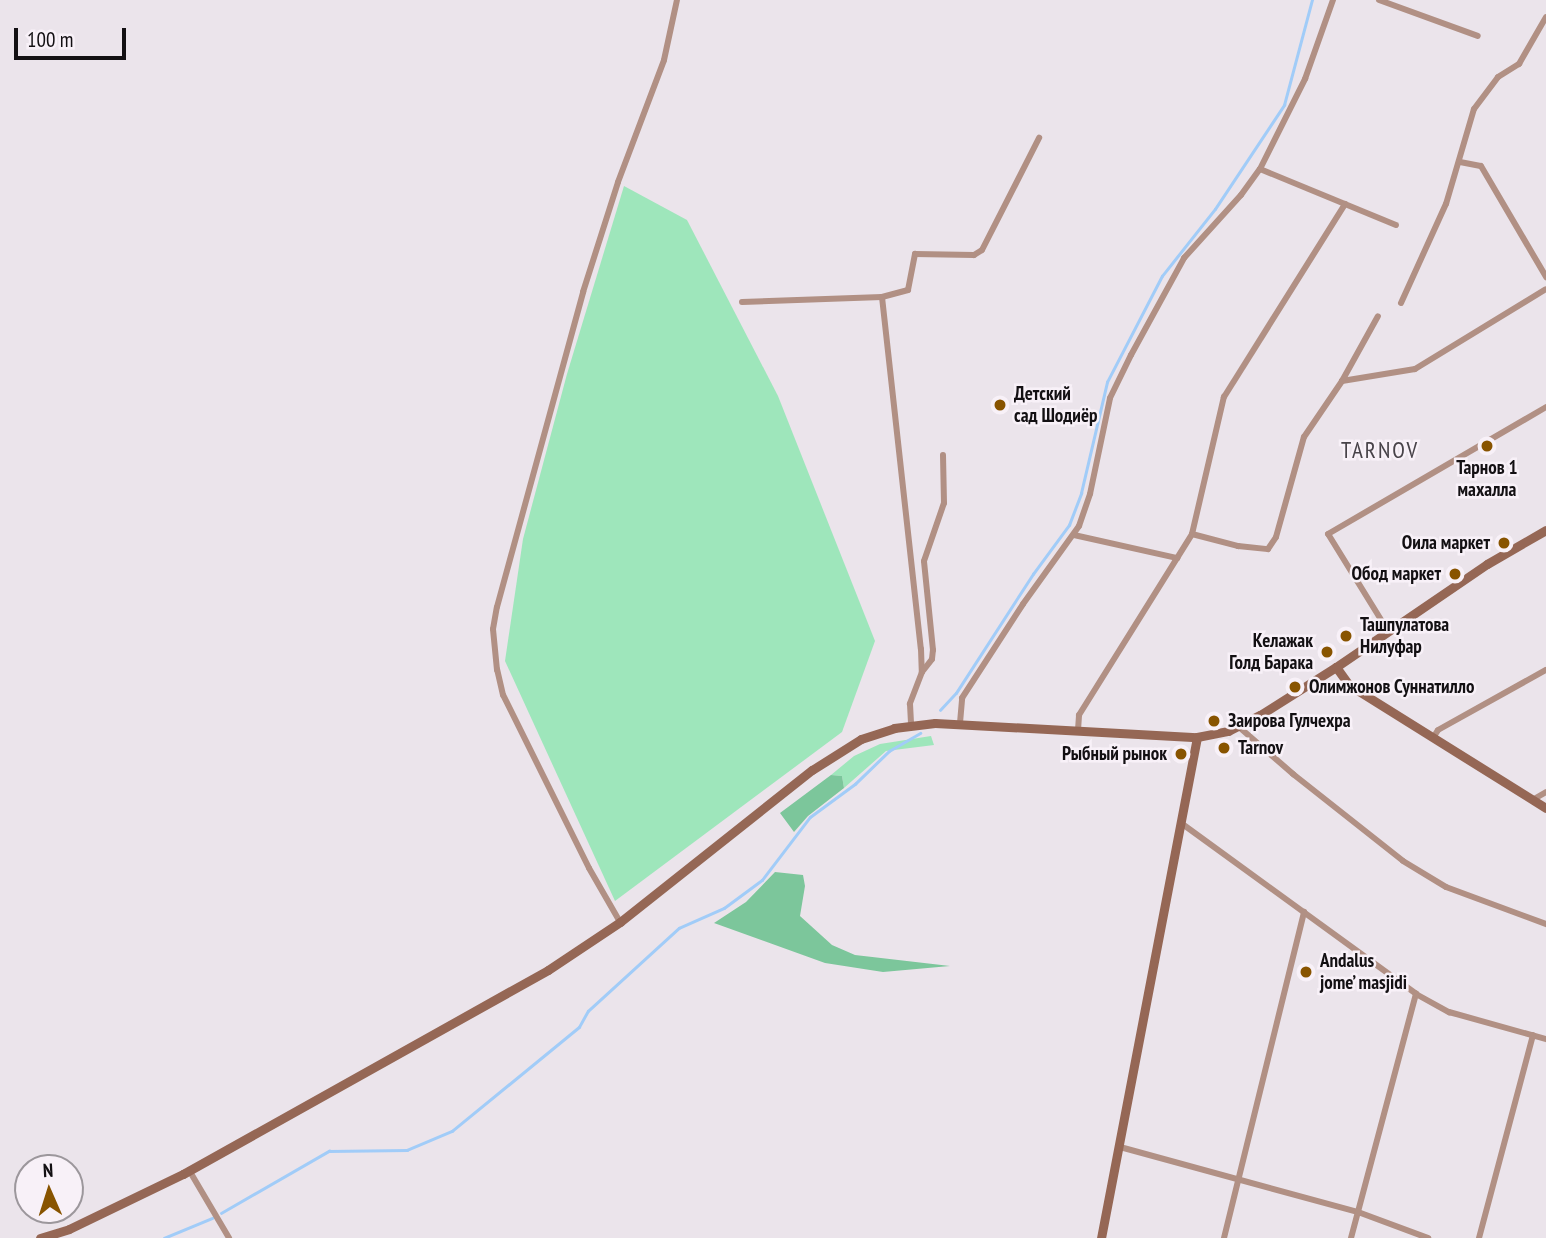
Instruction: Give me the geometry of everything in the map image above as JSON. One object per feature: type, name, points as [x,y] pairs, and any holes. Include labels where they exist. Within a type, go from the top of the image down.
[{"type":"main road","points":[[40,1238],[69,1229],[189,1170],[548,970],[620,922],[835,753],[877,733],[911,724],[960,723],[1197,737],[1239,727],[1336,667],[1486,564],[1546,530]]},
{"type":"main road","points":[[1336,667],[1349,685],[1546,808]]},
{"type":"main road","points":[[1101,1238],[1197,737]]},
{"type":"street","points":[[620,922],[589,868],[503,695],[495,660],[494,629],[497,607],[583,292],[618,182],[664,60],[677,0]]},
{"type":"street","points":[[960,723],[961,698],[1023,604],[1074,535],[1090,494],[1110,398],[1131,355],[1184,258],[1241,195],[1260,169],[1305,79],[1334,0]]},
{"type":"street","points":[[1380,0],[1478,36]]},
{"type":"street","points":[[1401,303],[1446,204],[1461,162],[1474,109],[1498,77],[1519,64],[1546,17]]},
{"type":"street","points":[[742,302],[882,298],[908,290],[915,254],[974,256],[982,250],[1039,138]]},
{"type":"street","points":[[1461,162],[1480,166],[1546,277]]},
{"type":"street","points":[[1260,169],[1396,226]]},
{"type":"street","points":[[1078,730],[1079,715],[1192,534],[1224,397],[1345,204]]},
{"type":"street","points":[[1342,381],[1415,369],[1546,289]]},
{"type":"street","points":[[882,298],[922,672]]},
{"type":"street","points":[[1192,534],[1238,546],[1268,549],[1276,537],[1304,437],[1342,381],[1378,316]]},
{"type":"street","points":[[1388,631],[1328,534],[1546,407]]},
{"type":"street","points":[[911,724],[910,704],[922,672],[932,659],[924,561],[944,503],[943,455]]},
{"type":"street","points":[[1074,535],[1177,558]]},
{"type":"street","points":[[1433,738],[1438,730],[1546,670]]},
{"type":"street","points":[[1239,727],[1293,774],[1403,861],[1446,887],[1546,924]]},
{"type":"street","points":[[1534,799],[1546,792]]},
{"type":"street","points":[[1181,823],[1416,994],[1449,1012],[1546,1039]]},
{"type":"street","points":[[1224,1238],[1304,912]]},
{"type":"street","points":[[1351,1238],[1416,994]]},
{"type":"street","points":[[1479,1238],[1533,1035]]},
{"type":"street","points":[[1120,1147],[1358,1212],[1428,1238]]},
{"type":"street","points":[[189,1170],[229,1238]]},
{"type":"green space","points":[[624,186],[687,220],[778,396],[875,641],[842,732],[615,901],[505,661],[523,539],[567,374]]},
{"type":"green space","points":[[931,736],[934,745],[886,751],[844,788],[842,776],[831,775],[854,756],[880,744]]},
{"type":"green space","points":[[831,775],[842,776],[844,788],[808,816],[794,832],[780,813]]},
{"type":"green space","points":[[775,872],[803,875],[805,886],[800,916],[832,945],[855,955],[950,966],[883,972],[825,963],[714,923],[746,902]]},
{"type":"waterway","points":[[940,710],[956,693],[1033,574],[1069,525],[1081,493],[1107,382],[1162,276],[1215,209],[1284,105],[1312,0]]},
{"type":"waterway","points":[[221,1213],[329,1151],[407,1150],[452,1131],[579,1027],[588,1011],[679,928],[724,908],[762,880],[810,817],[855,784],[889,751],[920,733]]},
{"type":"waterway","points":[[164,1238],[212,1218]]},
{"type":"place","name":"Детский сад Шодиёр","points":[[1000,405]]},
{"type":"place","name":"Тарнов 1 махалла","points":[[1487,446]]},
{"type":"place","name":"Оила маркет","points":[[1504,543]]},
{"type":"place","name":"Обод маркет","points":[[1455,574]]},
{"type":"place","name":"Ташпулатова Нилуфар","points":[[1346,636]]},
{"type":"place","name":"Келажак Голд Барака","points":[[1327,652]]},
{"type":"place","name":"Олимжонов Суннатилло","points":[[1295,687]]},
{"type":"place","name":"Заирова Гулчехра","points":[[1214,721]]},
{"type":"place","name":"Tarnov","points":[[1224,748]]},
{"type":"place","name":"Рыбный рынок","points":[[1181,754]]},
{"type":"place","name":"Andalus jome’ masjidi","points":[[1306,972]]},
{"type":"district","name":"TARNOV","points":[[1380,450]]}]
